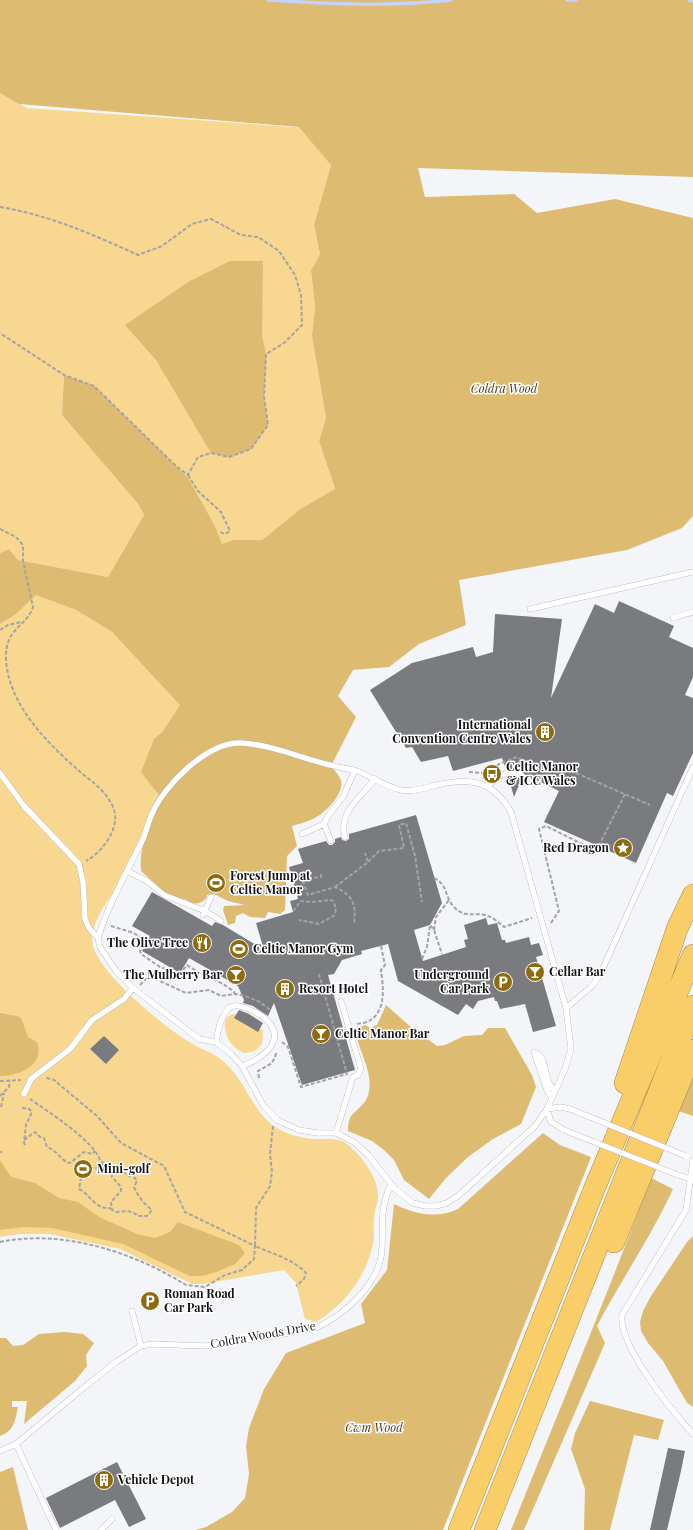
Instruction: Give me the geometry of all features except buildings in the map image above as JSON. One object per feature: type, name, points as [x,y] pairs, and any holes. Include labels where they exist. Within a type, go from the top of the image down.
[{"type":"highway","points":[[595,1187],[627,1079],[660,978],[677,929],[693,895]]},
{"type":"highway","points":[[459,1530],[595,1187],[693,955]]},
{"type":"highway","points":[[485,1530],[693,1006]]},
{"type":"highway","points":[[647,1120],[693,1031]]},
{"type":"highway","points":[[498,1530],[693,1050]]},
{"type":"lane","points":[[530,609],[693,572]]},
{"type":"lane","points":[[673,618],[693,612]]},
{"type":"lane","points":[[0,773],[24,806],[79,864],[83,882],[85,919],[89,928],[98,938],[100,947],[112,965],[135,990],[199,1039],[216,1042],[242,1066],[263,1105],[277,1120],[299,1130],[318,1133],[336,1133],[346,1138],[362,1149],[391,1184],[406,1199],[419,1205],[436,1206],[447,1203],[464,1191],[535,1126],[547,1109],[565,1068],[571,1049],[566,1008],[511,812],[501,797],[488,786],[479,783],[458,781],[416,790],[400,790],[355,770],[331,766],[275,749],[241,743],[217,747],[193,762],[172,783],[152,814],[147,833],[127,871],[98,938]]},
{"type":"lane","points":[[566,1008],[591,987],[603,969],[693,767]]},
{"type":"lane","points":[[302,834],[324,824],[328,816],[343,797],[355,770]]},
{"type":"lane","points":[[488,786],[496,777],[504,773],[513,772],[520,774]]},
{"type":"lane","points":[[345,837],[342,827],[345,816],[375,779]]},
{"type":"lane","points":[[324,824],[331,841]]},
{"type":"lane","points":[[127,871],[142,878],[164,895],[222,921]]},
{"type":"lane","points":[[204,913],[211,898]]},
{"type":"lane","points":[[24,1094],[31,1079],[70,1049],[92,1020],[135,990]]},
{"type":"lane","points":[[336,1133],[353,1077],[358,1075],[362,1069],[348,1028],[341,1001]]},
{"type":"lane","points":[[216,1042],[218,1028],[229,1008],[236,1005],[241,1005],[265,1019],[272,1026],[274,1036],[271,1047],[255,1062],[242,1066]]},
{"type":"lane","points":[[552,1098],[547,1090],[534,1052],[543,1060],[548,1080],[555,1091]]},
{"type":"lane","points":[[547,1109],[560,1107],[570,1109],[693,1159],[692,1180],[686,1210],[622,1315],[621,1323],[630,1345],[659,1393],[693,1434]]},
{"type":"lane","points":[[547,1109],[551,1122],[564,1130],[692,1180]]},
{"type":"lane","name":"Coldra Woods Drive","points":[[0,1451],[16,1444],[116,1362],[141,1346],[152,1344],[205,1346],[282,1334],[318,1326],[329,1321],[366,1289],[378,1269],[382,1247],[382,1207],[391,1184]]},
{"type":"lane","points":[[132,1311],[141,1346]]},
{"type":"lane","points":[[16,1444],[56,1530]]},
{"type":"lane","points":[[101,1530],[112,1519]]},
{"type":"path","points":[[0,207],[17,209],[75,227],[138,255],[162,246],[192,224],[211,219],[241,235],[258,237],[279,251],[295,275],[301,295],[302,325],[284,343],[266,354],[264,397],[268,425],[251,449],[229,457],[211,452],[198,457],[188,475]]},
{"type":"path","points":[[0,333],[64,375],[94,386],[176,466],[188,475],[198,491],[221,512],[230,531],[225,534],[220,532]]},
{"type":"path","points":[[0,529],[16,537],[23,545],[24,561],[32,606],[30,613],[13,631],[7,642],[6,658],[9,678],[22,708],[48,742],[103,790],[114,809],[115,824],[108,840],[94,856],[79,864]]},
{"type":"path","points":[[0,630],[8,625],[21,622]]},
{"type":"path","points":[[545,933],[559,911],[540,829],[546,826],[596,851],[625,794]]},
{"type":"path","points":[[321,874],[321,877],[302,879],[308,895],[335,886],[368,862],[379,851],[404,848],[399,826],[406,823],[415,856],[422,902]]},
{"type":"path","points":[[365,853],[368,862]]},
{"type":"path","points":[[434,878],[442,882],[454,908],[464,915],[481,914],[489,916],[504,927],[541,915]]},
{"type":"path","points":[[335,886],[351,896],[355,910],[354,924]]},
{"type":"path","points":[[293,911],[301,901],[310,902],[332,900],[335,904],[335,915],[319,924],[299,920]]},
{"type":"path","points":[[434,930],[436,917],[449,900]]},
{"type":"path","points":[[422,959],[427,948],[430,925],[434,930],[442,954]]},
{"type":"path","points":[[102,926],[119,928],[145,939],[140,951],[141,954],[160,967],[180,974],[187,965],[195,971],[225,984],[236,994],[260,1002],[271,1012]]},
{"type":"path","points":[[348,1028],[369,1021],[374,1017],[382,1004],[383,988],[381,970],[385,965],[381,946]]},
{"type":"path","points":[[282,1042],[288,1047],[300,1087],[347,1074],[319,974]]},
{"type":"path","points":[[135,990],[147,978],[151,977],[186,993],[209,990],[221,996],[236,994]]},
{"type":"path","points":[[280,1046],[282,1042],[281,1036]]},
{"type":"path","points":[[260,1084],[258,1071],[272,1063],[278,1050]]},
{"type":"path","points":[[39,1074],[43,1078],[54,1080],[97,1116],[121,1143],[164,1166],[185,1212],[255,1246],[293,1262],[302,1268],[306,1273],[296,1286]]},
{"type":"path","points":[[0,1081],[31,1079]]},
{"type":"path","points":[[1,1107],[4,1093],[10,1081]]},
{"type":"path","points":[[0,1096],[4,1093]]},
{"type":"path","points":[[24,1094],[81,1137],[99,1155],[100,1161],[135,1178],[137,1181],[134,1187],[137,1193],[146,1206],[152,1210],[147,1216],[144,1217],[124,1211],[116,1212],[112,1208],[111,1202],[121,1191],[121,1187],[112,1177],[111,1167]]},
{"type":"path","points":[[22,1108],[29,1109],[32,1112],[27,1119],[24,1140],[25,1146]]},
{"type":"path","points":[[0,1242],[24,1237],[114,1250],[141,1261],[186,1285],[205,1287],[226,1275],[242,1270],[254,1259],[256,1208],[270,1186],[272,1172],[270,1138],[273,1125],[277,1120]]},
{"type":"path","points":[[24,1140],[35,1132],[40,1138],[44,1138],[47,1147],[56,1151],[66,1162],[70,1163],[84,1152],[92,1154],[95,1151]]},
{"type":"path","points":[[104,1164],[99,1168],[87,1168],[82,1172],[79,1188],[91,1201],[103,1208],[112,1208]]},
{"type":"shaded area","points":[[0,93],[27,108],[321,129],[331,165],[314,225],[320,254],[311,272],[315,307],[312,336],[326,418],[319,441],[335,490],[299,510],[262,540],[233,540],[222,544],[215,526],[189,479],[64,375],[62,415],[138,504],[144,515],[108,577],[18,560],[9,549],[0,553]]},
{"type":"shaded area","points":[[36,595],[76,610],[112,632],[181,705],[163,731],[154,739],[162,795],[161,800],[126,874],[103,908],[94,927],[92,937],[93,946],[98,958],[120,985],[150,1013],[180,1036],[217,1056],[224,1062],[237,1077],[259,1111],[274,1126],[298,1137],[335,1139],[343,1142],[353,1149],[372,1174],[378,1196],[374,1216],[374,1238],[367,1263],[361,1275],[346,1297],[327,1315],[316,1322],[305,1319],[296,1283],[284,1270],[203,1284],[192,1284],[120,1249],[49,1234],[20,1234],[0,1237],[0,624],[15,615]]},
{"type":"shaded area","points":[[236,1014],[263,1030],[262,1044],[253,1052],[244,1052],[236,1048],[230,1041],[226,1032],[225,1023],[228,1017]]},
{"type":"green space","name":"Coldra Wood","points":[[0,0],[693,0],[693,177],[418,168],[425,197],[514,194],[537,213],[615,199],[693,218],[693,516],[682,528],[627,550],[459,580],[466,625],[419,644],[389,667],[353,670],[338,696],[356,717],[331,766],[341,781],[340,791],[329,807],[315,818],[292,826],[297,846],[287,856],[285,910],[280,914],[268,912],[265,918],[250,917],[243,913],[236,916],[235,923],[228,925],[223,910],[224,906],[245,905],[228,901],[214,894],[207,895],[206,899],[200,903],[190,904],[187,900],[169,896],[141,871],[143,843],[149,824],[162,799],[141,772],[154,739],[163,731],[180,705],[112,632],[76,610],[36,595],[15,615],[0,624],[0,553],[9,549],[18,560],[108,577],[144,515],[138,504],[62,415],[64,375],[94,386],[189,479],[215,526],[222,544],[233,540],[262,540],[299,510],[335,489],[319,441],[326,418],[312,336],[315,307],[311,271],[320,254],[314,225],[331,165],[299,127],[19,104],[0,93]]},
{"type":"green space","points":[[230,261],[263,261],[262,335],[266,354],[264,397],[268,425],[251,449],[229,457],[211,453],[156,360],[125,325],[188,282]]},
{"type":"green space","points":[[386,1005],[412,1028],[437,1046],[445,1045],[464,1036],[482,1035],[488,1028],[505,1028],[532,1075],[536,1087],[521,1124],[493,1139],[468,1157],[446,1178],[429,1199],[404,1180],[394,1160],[384,1150],[372,1141],[348,1131],[348,1123],[350,1118],[366,1100],[370,1083],[367,1067],[356,1034],[360,1027],[365,1025],[371,1028],[377,1025]]},
{"type":"green space","points":[[0,1013],[17,1016],[20,1018],[28,1037],[37,1042],[39,1050],[34,1063],[29,1068],[15,1074],[0,1076]]},
{"type":"green space","points":[[693,1071],[693,1116],[676,1110]]},
{"type":"green space","name":"Cwm Wood","points":[[543,1133],[560,1145],[591,1157],[443,1530],[195,1530],[206,1527],[232,1512],[245,1498],[249,1474],[246,1446],[249,1428],[264,1389],[286,1353],[365,1323],[361,1304],[387,1270],[394,1204],[417,1213],[425,1214],[442,1214],[458,1209]]},
{"type":"green space","points":[[0,1160],[11,1177],[35,1183],[59,1198],[78,1202],[99,1217],[137,1234],[155,1238],[170,1232],[178,1222],[239,1245],[245,1253],[235,1264],[219,1271],[203,1276],[190,1276],[123,1244],[52,1228],[24,1227],[0,1230]]},
{"type":"green space","points":[[651,1178],[673,1189],[655,1224],[597,1326],[605,1343],[524,1530],[511,1530],[600,1310]]},
{"type":"green space","points":[[693,1236],[693,1407],[687,1403],[663,1361],[648,1343],[641,1331],[640,1322],[643,1311],[651,1296],[687,1242]]},
{"type":"green space","points":[[65,1332],[83,1334],[94,1343],[86,1355],[87,1366],[75,1381],[24,1424],[27,1401],[12,1401],[12,1407],[18,1407],[15,1421],[5,1434],[0,1436],[0,1338],[6,1338],[13,1346],[23,1345],[39,1334]]},
{"type":"green space","points":[[590,1401],[664,1420],[658,1440],[634,1435],[610,1530],[584,1530],[585,1489],[571,1449],[575,1433]]},
{"type":"green space","points":[[13,1467],[28,1530],[0,1530],[0,1472]]},
{"type":"waterway","points":[[268,0],[337,4],[405,4],[451,0]]},
{"type":"waterway","points":[[567,0],[576,0]]},
{"type":"waterway","points":[[689,0],[693,1]]},
{"type":"place","name":"International Convention Centre Wales","points":[[545,732]]},
{"type":"place","name":"Celtic Manor & ICC Wales","points":[[492,774]]},
{"type":"place","name":"Red Dragon","points":[[623,848]]},
{"type":"place","name":"Forest Jump at Celtic Manor","points":[[216,883]]},
{"type":"place","name":"The Olive Tree","points":[[202,943]]},
{"type":"place","name":"Celtic Manor Gym","points":[[239,949]]},
{"type":"place","name":"Cellar Bar","points":[[535,972]]},
{"type":"place","name":"The Mulberry Bar","points":[[236,975]]},
{"type":"place","name":"Underground Car Park","points":[[503,982]]},
{"type":"place","name":"Resort Hotel","points":[[285,989]]},
{"type":"place","name":"Celtic Manor Bar","points":[[321,1034]]},
{"type":"place","name":"Mini-golf","points":[[83,1169]]},
{"type":"place","name":"Roman Road Car Park","points":[[150,1301]]},
{"type":"place","name":"Vehicle Depot","points":[[104,1480]]}]
